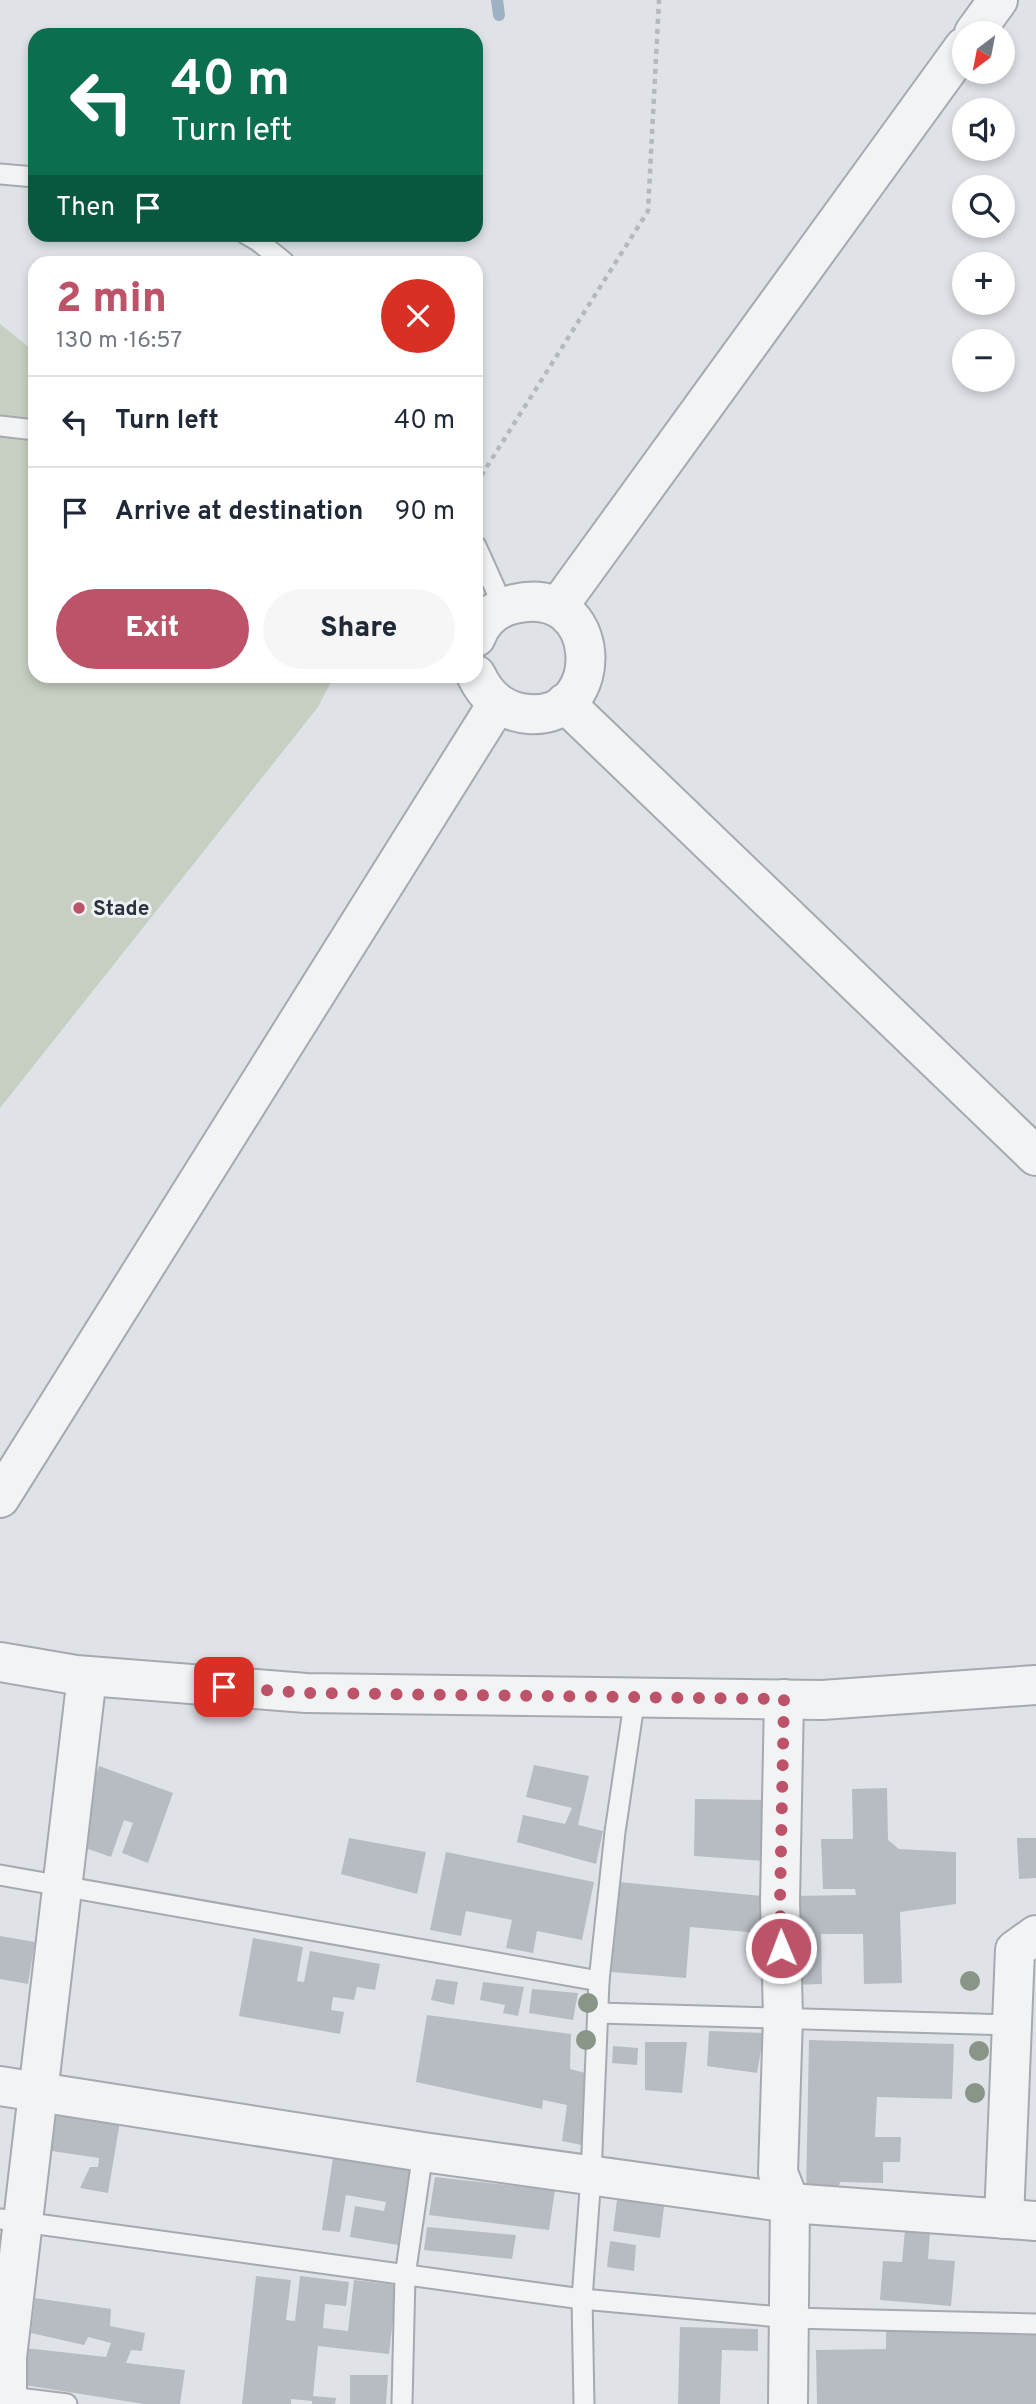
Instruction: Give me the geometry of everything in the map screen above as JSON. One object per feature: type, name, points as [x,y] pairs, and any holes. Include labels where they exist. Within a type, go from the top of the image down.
[{"type":"street","points":[[983,21],[998,0]]},
{"type":"street","points":[[558,607],[952,64]]},
{"type":"street","points":[[0,1497],[486,690],[513,712],[531,715],[549,712],[565,703],[586,672],[587,653],[583,635],[572,619],[558,607],[530,600],[503,606],[483,626]]},
{"type":"street","points":[[565,703],[1036,1156]]},
{"type":"street","points":[[0,1662],[87,1676],[306,1693],[822,1700],[1036,1685]]},
{"type":"street","points":[[5,2399],[11,2221],[39,2092],[87,1676]]},
{"type":"street","points":[[784,1699],[780,1901],[783,2017],[778,2173],[790,2203],[791,2318],[788,2404]]},
{"type":"street","points":[[0,2085],[423,2152],[790,2203],[1020,2220],[1011,2025],[1015,1950],[1036,1935]]},
{"type":"lane","points":[[0,174],[28,176]]},
{"type":"lane","points":[[259,242],[277,256]]},
{"type":"lane","points":[[0,426],[28,429]]},
{"type":"lane","points":[[483,562],[503,606]]},
{"type":"lane","points":[[584,2404],[582,2299],[591,2176],[599,1981],[615,1832],[635,1697]]},
{"type":"lane","points":[[0,1875],[599,1981]]},
{"type":"lane","points":[[598,2013],[1011,2025]]},
{"type":"lane","points":[[401,2404],[405,2276],[423,2152]]},
{"type":"lane","points":[[11,2221],[582,2299],[791,2318],[1036,2325]]},
{"type":"lane","points":[[5,2399],[67,2404]]},
{"type":"path","points":[[483,473],[648,211],[659,0]]},
{"type":"green space","name":"Stade","points":[[0,324],[28,346],[28,683],[330,683],[318,707],[0,1108]]},
{"type":"building","points":[[534,1765],[589,1776],[578,1825],[603,1831],[596,1864],[517,1842],[523,1815],[565,1824],[572,1808],[526,1797]]},
{"type":"building","points":[[99,1766],[173,1793],[148,1863],[122,1853],[133,1823],[124,1820],[111,1857],[71,1843]]},
{"type":"building","points":[[887,1788],[888,1840],[899,1849],[956,1852],[956,1904],[900,1912],[902,1983],[864,1984],[863,1934],[821,1934],[822,1984],[791,1985],[789,1896],[856,1895],[855,1889],[823,1889],[821,1839],[853,1839],[852,1789]]},
{"type":"building","points":[[695,1799],[767,1800],[764,1861],[694,1856]]},
{"type":"building","points":[[349,1838],[426,1852],[417,1894],[341,1874]]},
{"type":"building","points":[[1017,1838],[1036,1838],[1036,1878],[1019,1879]]},
{"type":"building","points":[[446,1852],[594,1882],[582,1940],[537,1931],[533,1953],[506,1948],[512,1920],[466,1911],[461,1936],[430,1930]]},
{"type":"building","points":[[619,1882],[762,1896],[759,1933],[690,1927],[686,1978],[611,1972]]},
{"type":"building","points":[[0,1936],[35,1942],[28,1984],[0,1979]]},
{"type":"building","points":[[253,1938],[303,1947],[297,1981],[304,1982],[310,1951],[380,1964],[375,1990],[357,1987],[354,2000],[333,1997],[331,2010],[344,2012],[340,2034],[239,2016]]},
{"type":"building","points":[[436,1979],[458,1982],[454,2005],[431,2000]]},
{"type":"building","points":[[483,1982],[524,1987],[518,2016],[503,2013],[505,2005],[480,2000]]},
{"type":"building","points":[[532,1989],[578,1993],[573,2020],[529,2013]]},
{"type":"building","points":[[427,2015],[571,2034],[570,2069],[589,2074],[586,2146],[562,2141],[567,2105],[543,2100],[542,2109],[416,2082]]},
{"type":"building","points":[[709,2031],[764,2033],[757,2073],[707,2066]]},
{"type":"building","points":[[809,2040],[954,2044],[952,2099],[877,2097],[875,2137],[901,2137],[900,2162],[883,2162],[883,2183],[840,2182],[837,2194],[806,2194]]},
{"type":"building","points":[[645,2042],[687,2042],[682,2093],[645,2090]]},
{"type":"building","points":[[613,2046],[638,2048],[637,2065],[612,2063]]},
{"type":"building","points":[[49,2113],[120,2122],[108,2193],[80,2188],[90,2167],[98,2167],[99,2158],[45,2150]]},
{"type":"building","points":[[334,2151],[412,2164],[398,2245],[350,2237],[355,2206],[384,2211],[386,2202],[346,2195],[340,2232],[322,2230]]},
{"type":"building","points":[[435,2177],[555,2190],[549,2230],[429,2215]]},
{"type":"building","points":[[618,2192],[665,2199],[660,2238],[613,2231]]},
{"type":"building","points":[[427,2227],[516,2235],[512,2259],[424,2250]]},
{"type":"building","points":[[905,2230],[930,2232],[928,2259],[955,2261],[951,2306],[880,2300],[883,2261],[902,2262]]},
{"type":"building","points":[[610,2241],[636,2245],[634,2271],[607,2267]]},
{"type":"building","points":[[256,2276],[291,2280],[286,2320],[295,2321],[300,2276],[349,2282],[346,2306],[325,2304],[323,2328],[348,2331],[354,2280],[397,2285],[389,2354],[318,2346],[313,2396],[336,2398],[335,2404],[312,2404],[312,2401],[291,2399],[291,2404],[242,2404]]},
{"type":"building","points":[[35,2298],[111,2309],[110,2326],[145,2333],[142,2351],[131,2350],[126,2363],[185,2370],[180,2404],[144,2404],[18,2384],[25,2348],[106,2357],[111,2343],[88,2337],[84,2345],[31,2333]]},
{"type":"building","points":[[680,2327],[758,2329],[758,2351],[722,2350],[720,2404],[678,2404]]},
{"type":"building","points":[[886,2327],[1036,2333],[1036,2404],[817,2404],[816,2350],[886,2349]]},
{"type":"building","points":[[350,2375],[388,2375],[386,2404],[350,2404]]},
{"type":"waterway","points":[[497,0],[499,15]]},
{"type":"place","name":"Stade","points":[[79,908]]},
{"type":"route","points":[[224,1687],[306,1693],[784,1699],[781,1948]]}]
